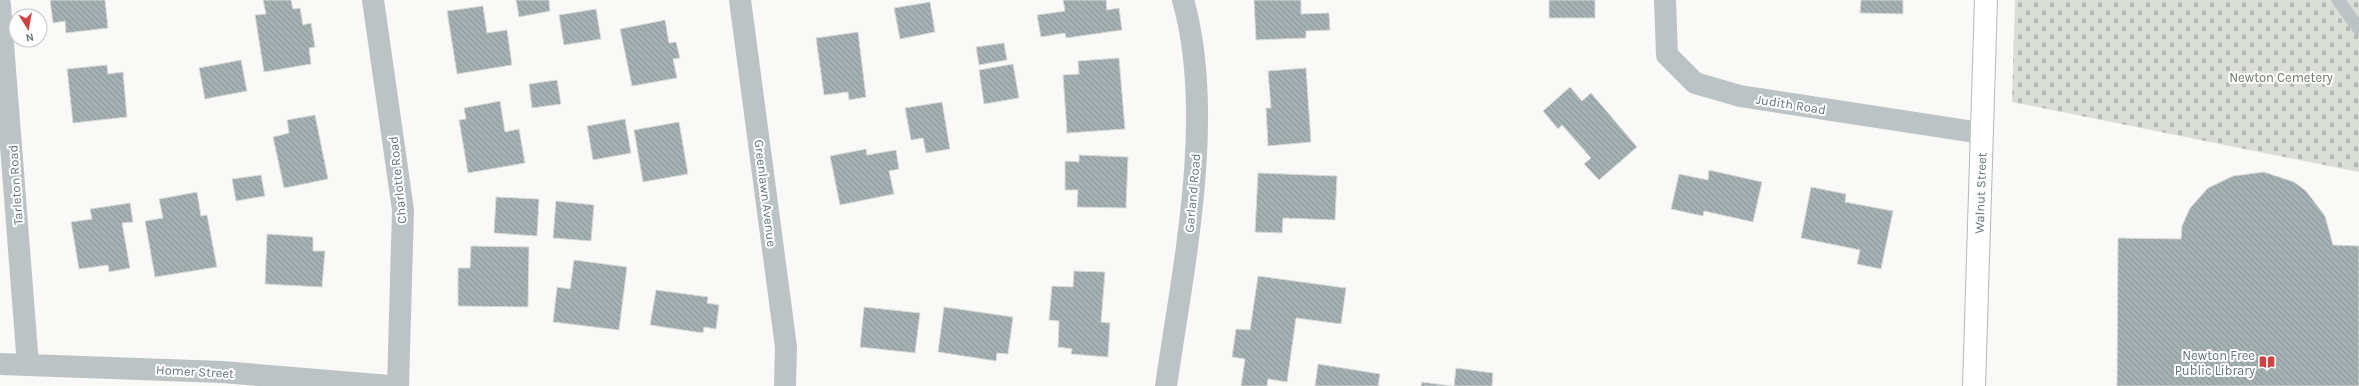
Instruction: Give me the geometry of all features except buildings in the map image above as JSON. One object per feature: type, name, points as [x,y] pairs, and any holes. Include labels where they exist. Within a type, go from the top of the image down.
[{"type":"main road","name":"Walnut Street","points":[[1974,386],[1986,0]]},
{"type":"street","name":"Charlotte Road","points":[[373,0],[403,210],[398,386]]},
{"type":"street","name":"Greenlawn Avenue","points":[[740,0],[786,347],[785,386]]},
{"type":"street","name":"Garland Road","points":[[1166,386],[1188,233],[1196,158],[1196,73],[1183,0]]},
{"type":"street","name":"Judith Road","points":[[1665,0],[1667,55],[1695,83],[1740,96],[1981,133]]},
{"type":"street","name":"Tarleton Road","points":[[0,5],[28,365]]},
{"type":"street","name":"Homer Street","points":[[0,364],[222,372],[390,386]]},
{"type":"lane","points":[[2338,0],[2359,29]]},
{"type":"green space","name":"Newton Cemetery","points":[[2015,0],[2359,0],[2359,172],[2012,102]]},
{"type":"place","name":"Newton Free Public Library","points":[[2267,362]]}]
